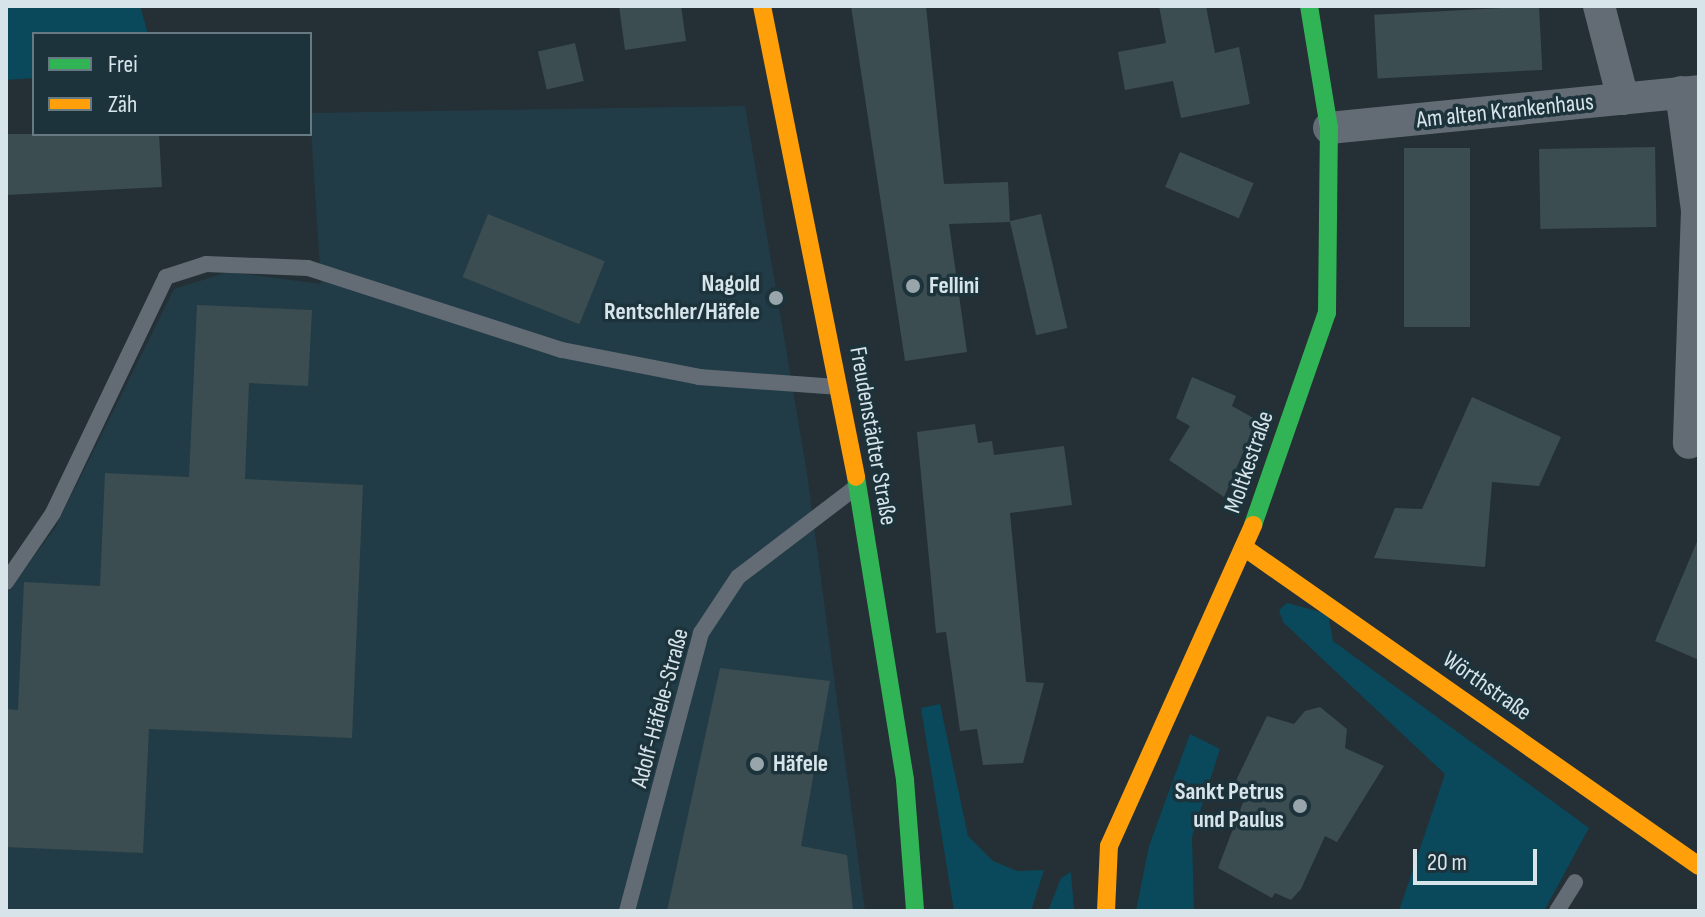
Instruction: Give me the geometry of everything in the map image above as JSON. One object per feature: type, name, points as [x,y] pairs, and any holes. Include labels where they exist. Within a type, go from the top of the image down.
[{"type":"street","name":"Freudenstädter Straße","points":[[762,6],[841,387],[858,485],[915,878],[915,911]]},
{"type":"street","name":"Moltkestraße","points":[[1106,911],[1109,846],[1245,548],[1327,313],[1329,128],[1309,6]]},
{"type":"street","points":[[1599,6],[1623,99]]},
{"type":"street","name":"Am alten Krankenhaus","points":[[1329,128],[1690,91],[1697,210],[1689,443]]},
{"type":"street","name":"Wörthstraße","points":[[1245,548],[1699,866]]},
{"type":"street","name":"Freudenstädter Straße","points":[[915,878],[927,911]]},
{"type":"lane","points":[[6,582],[53,513],[166,277],[206,264],[308,268],[577,353],[699,377],[841,387]]},
{"type":"lane","name":"Adolf-Häfele-Straße","points":[[627,911],[701,633],[738,577],[858,485]]},
{"type":"lane","points":[[1557,911],[1575,882]]},
{"type":"shaded area","points":[[6,6],[140,6],[147,32],[32,32],[32,78],[6,80]]},
{"type":"shaded area","points":[[745,106],[807,473],[865,911],[6,911],[6,594],[55,528],[174,289],[228,272],[321,284],[312,113]]},
{"type":"shaded area","points":[[1287,603],[1328,614],[1333,641],[1589,828],[1544,911],[1399,911],[1445,774],[1283,622],[1279,610]]},
{"type":"shaded area","points":[[940,704],[968,836],[993,861],[1017,871],[1044,870],[1031,911],[954,911],[921,708]]},
{"type":"shaded area","points":[[1190,734],[1220,749],[1192,837],[1194,910],[1136,911],[1149,846]]},
{"type":"shaded area","points":[[1071,872],[1074,911],[1048,911],[1061,878]]},
{"type":"building","points":[[619,6],[681,6],[686,41],[625,50]]},
{"type":"building","points":[[851,6],[926,6],[944,184],[1008,182],[1010,222],[949,224],[967,352],[905,361]]},
{"type":"building","points":[[1159,6],[1206,6],[1215,53],[1239,47],[1250,104],[1181,118],[1173,81],[1125,90],[1118,52],[1166,43]]},
{"type":"building","points":[[1539,6],[1542,70],[1378,79],[1374,15]]},
{"type":"building","points":[[575,43],[584,81],[547,90],[538,52]]},
{"type":"building","points":[[6,134],[159,136],[162,187],[6,195]]},
{"type":"building","points":[[1655,147],[1656,227],[1540,229],[1539,149]]},
{"type":"building","points":[[1404,148],[1470,148],[1470,327],[1404,327]]},
{"type":"building","points":[[1180,152],[1254,183],[1239,218],[1165,187]]},
{"type":"building","points":[[488,214],[605,261],[579,324],[463,277]]},
{"type":"building","points":[[1041,214],[1067,328],[1036,335],[1010,221]]},
{"type":"building","points":[[197,305],[312,310],[308,386],[249,383],[245,479],[363,485],[352,738],[149,729],[143,853],[6,847],[6,709],[18,710],[24,582],[100,586],[105,473],[189,477]]},
{"type":"building","points":[[1192,377],[1236,396],[1232,406],[1257,420],[1224,497],[1169,460],[1190,426],[1176,418]]},
{"type":"building","points":[[1472,397],[1561,437],[1539,486],[1492,482],[1485,567],[1374,558],[1395,508],[1422,509]]},
{"type":"building","points":[[975,424],[978,443],[992,441],[994,455],[1064,446],[1072,505],[1010,513],[1026,682],[1044,683],[1023,763],[983,765],[977,729],[960,731],[946,632],[936,633],[917,432]]},
{"type":"building","points":[[1699,537],[1699,660],[1655,641]]},
{"type":"building","name":"Häfele","points":[[720,668],[830,681],[801,846],[847,855],[853,911],[667,911]]},
{"type":"building","name":"Sankt Petrus und Paulus","points":[[1320,707],[1347,729],[1345,748],[1384,766],[1337,842],[1325,836],[1301,889],[1291,900],[1275,893],[1272,898],[1218,868],[1244,800],[1230,793],[1267,716],[1294,724],[1305,711]]},
{"type":"traffic: fast","points":[[1253,525],[1327,313],[1329,128],[1309,6]]},
{"type":"traffic: fast","points":[[856,477],[905,780],[915,911]]},
{"type":"traffic: slow","points":[[762,6],[856,477]]},
{"type":"traffic: slow","points":[[1106,911],[1109,846],[1253,525]]},
{"type":"traffic: slow","points":[[1245,548],[1699,866]]},
{"type":"place","name":"Fellini","points":[[913,286]]},
{"type":"place","name":"Nagold Rentschler/Häfele","points":[[776,298]]},
{"type":"place","name":"Häfele","points":[[757,764]]},
{"type":"place","name":"Sankt Petrus und Paulus","points":[[1300,806]]}]
